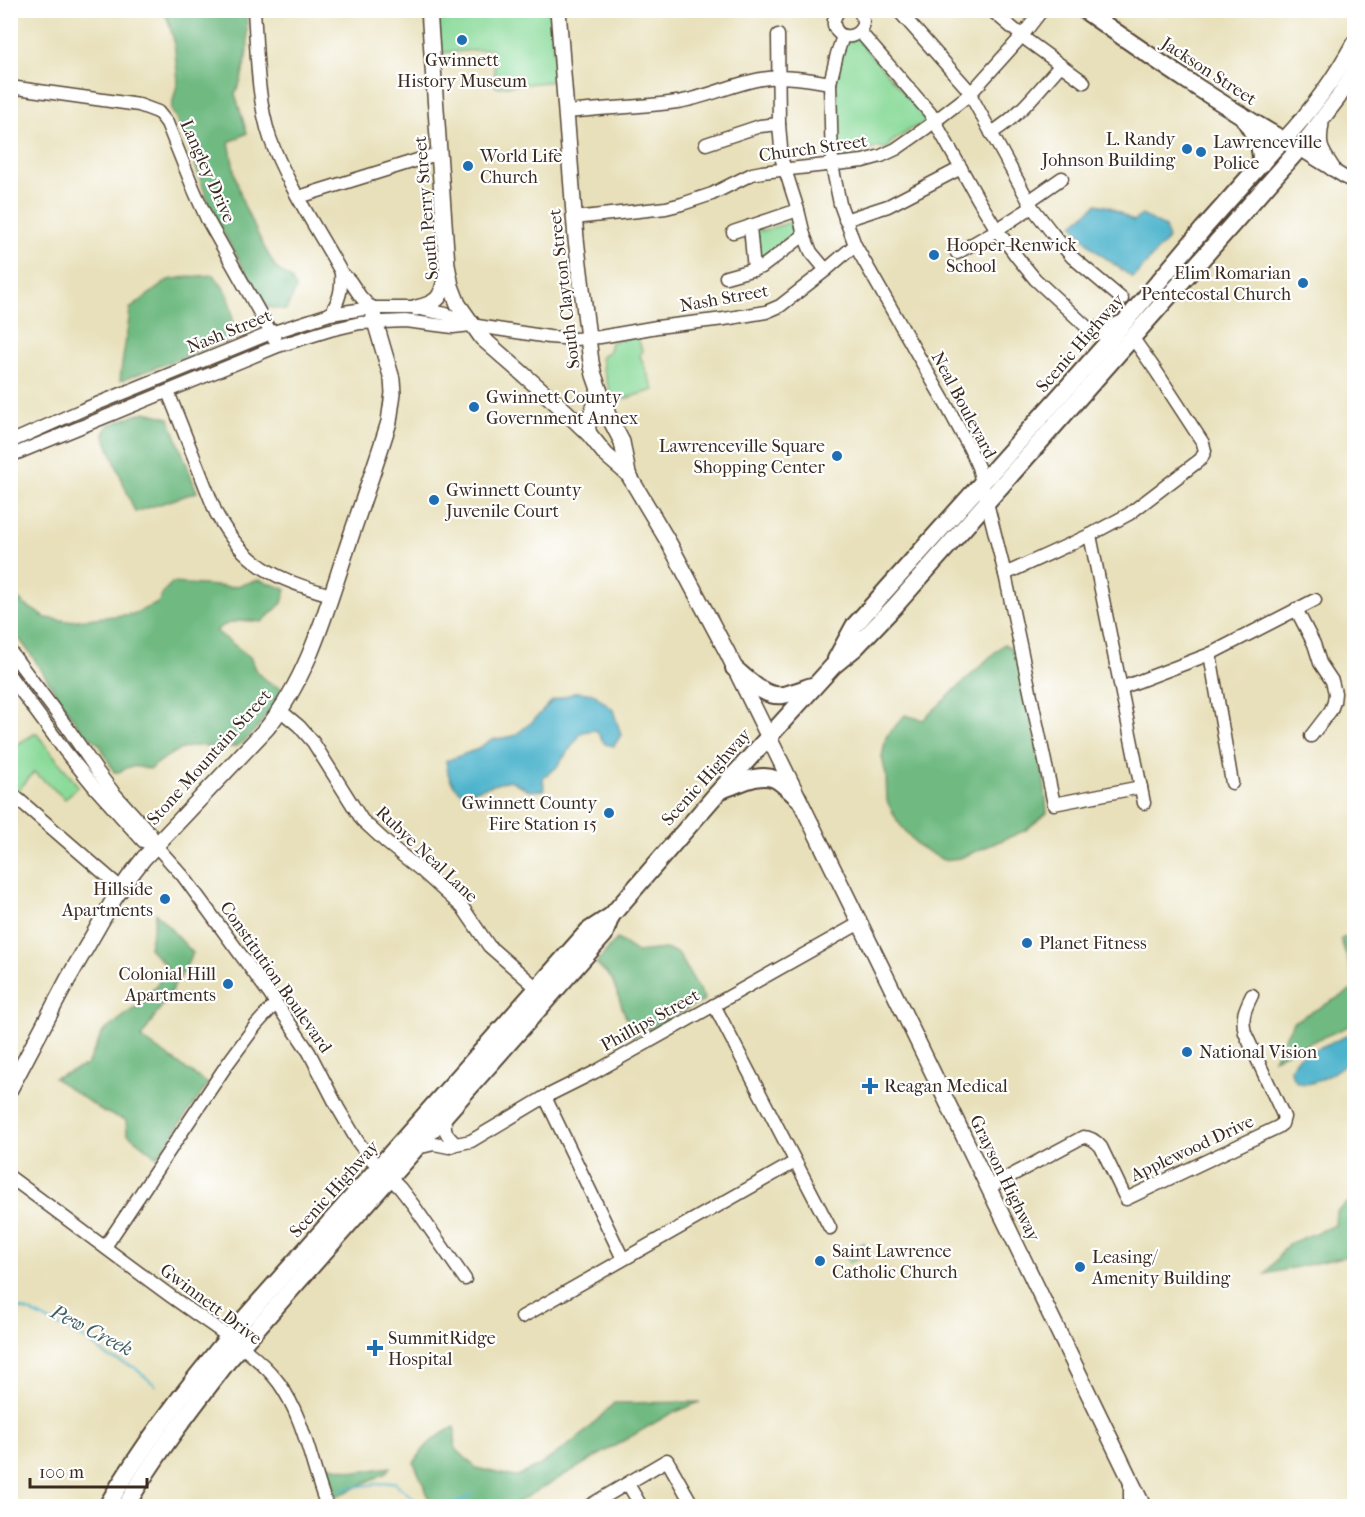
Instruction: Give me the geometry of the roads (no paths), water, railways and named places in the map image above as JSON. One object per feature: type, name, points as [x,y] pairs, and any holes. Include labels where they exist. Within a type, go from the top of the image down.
[{"type":"highway","name":"Jackson Street","points":[[1084,10],[1243,117],[1299,149]]},
{"type":"highway","points":[[1243,117],[1259,143],[1261,164]]},
{"type":"highway","name":"Scenic Highway","points":[[107,1506],[189,1384],[234,1342],[543,993],[604,935],[611,916],[720,790],[832,666],[868,635],[986,504],[1128,330],[1203,229],[1284,140]]},
{"type":"highway","name":"Scenic Highway","points":[[832,666],[854,626],[1097,354],[1128,330],[1299,149]]},
{"type":"highway","points":[[1090,330],[1104,332],[1128,330]]},
{"type":"highway","points":[[1090,330],[1097,342],[1097,354]]},
{"type":"highway","points":[[734,668],[763,692],[772,695],[784,695],[816,685]]},
{"type":"highway","points":[[720,790],[765,777],[776,780],[798,798]]},
{"type":"highway","name":"Scenic Highway","points":[[384,1173],[417,1148],[543,993]]},
{"type":"highway","name":"Scenic Highway","points":[[133,1506],[137,1487],[234,1342]]},
{"type":"main road","name":"South Perry Street","points":[[429,10],[447,265],[451,286],[458,304],[482,338],[564,410],[589,434],[606,455],[628,474]]},
{"type":"main road","name":"South Clayton Street","points":[[558,10],[574,218],[591,362],[599,390],[608,415],[622,442],[628,474],[679,562],[768,738]]},
{"type":"main road","name":"Scenic Highway","points":[[1284,140],[1318,99],[1341,67],[1354,43]]},
{"type":"main road","name":"Scenic Highway","points":[[1299,149],[1338,98],[1354,72]]},
{"type":"main road","points":[[1321,121],[1319,147],[1332,168]]},
{"type":"main road","points":[[416,308],[438,299],[444,287],[447,265]]},
{"type":"main road","name":"Stone Mountain Street","points":[[10,1089],[68,979],[121,888],[156,846],[281,711],[302,673],[332,595],[385,436],[392,408],[392,379],[373,315]]},
{"type":"main road","points":[[589,434],[587,423],[599,390]]},
{"type":"main road","name":"Grayson Highway","points":[[768,738],[1143,1506]]},
{"type":"street","points":[[254,10],[261,91],[270,138],[282,168],[341,272],[350,281],[373,315]]},
{"type":"street","points":[[898,10],[970,94],[1030,204],[1072,257],[1122,299]]},
{"type":"street","points":[[991,10],[1060,66],[1084,82]]},
{"type":"street","name":"Church Street","points":[[574,218],[666,208],[712,194],[752,174],[863,161],[881,156],[896,149],[970,94],[1042,10]]},
{"type":"street","points":[[838,11],[834,25],[843,36],[852,36],[860,32],[863,19],[859,11]]},
{"type":"street","points":[[860,32],[936,121],[997,230],[1035,279],[1090,330]]},
{"type":"street","points":[[778,35],[780,145],[804,235],[811,252],[826,270]]},
{"type":"street","name":"Neal Boulevard","points":[[843,36],[830,83],[832,165],[845,220],[855,244],[978,467],[1005,574],[1054,804],[1141,788]]},
{"type":"street","points":[[991,133],[1016,114],[1060,66]]},
{"type":"street","points":[[566,112],[679,102],[750,81],[779,77],[830,83]]},
{"type":"street","name":"Langley Drive","points":[[10,87],[139,105],[158,111],[167,123],[207,219],[278,346]]},
{"type":"street","points":[[706,144],[760,126],[779,124]]},
{"type":"street","points":[[1299,149],[1354,183]]},
{"type":"street","points":[[299,197],[440,153]]},
{"type":"street","points":[[845,220],[888,206],[961,168]]},
{"type":"street","points":[[957,253],[997,230],[1062,178]]},
{"type":"street","points":[[733,231],[798,210]]},
{"type":"street","points":[[750,226],[754,270]]},
{"type":"street","points":[[726,278],[766,265],[804,235]]},
{"type":"street","name":"Nash Street","points":[[10,456],[278,346],[360,323],[373,315],[416,308],[446,314],[471,325],[575,339],[766,312],[780,306],[855,244]]},
{"type":"street","points":[[330,314],[340,298],[341,272]]},
{"type":"street","name":"Nash Street","points":[[10,442],[271,333],[330,314],[373,315],[453,327],[471,325]]},
{"type":"street","points":[[1005,574],[1090,535],[1129,514],[1202,459],[1205,451],[1203,443],[1128,330]]},
{"type":"street","points":[[168,392],[216,513],[240,550],[254,562],[287,581],[332,595]]},
{"type":"street","points":[[1090,535],[1144,803]]},
{"type":"street","points":[[1121,688],[1210,654],[1315,600]]},
{"type":"street","points":[[1296,609],[1314,644],[1320,663],[1332,681],[1335,693],[1331,710],[1311,736]]},
{"type":"street","name":"Constitution Boulevard","points":[[10,651],[113,792],[150,833],[156,846],[183,876],[276,1003],[309,1052],[353,1134],[414,1206],[465,1279]]},
{"type":"street","points":[[1210,654],[1232,783]]},
{"type":"street","name":"Constitution Boulevard","points":[[10,676],[96,789],[143,841],[156,846]]},
{"type":"street","points":[[1354,685],[1354,693]]},
{"type":"street","name":"Rubye Neal Lane","points":[[281,711],[313,742],[362,820],[463,908],[489,946],[543,993]]},
{"type":"street","points":[[10,792],[121,888]]},
{"type":"street","name":"Phillips Street","points":[[417,1148],[434,1144],[449,1147],[471,1141],[545,1097],[595,1072],[860,923]]},
{"type":"street","name":"Applewood Drive","points":[[988,1188],[1083,1137],[1087,1137],[1101,1146],[1126,1199],[1278,1127],[1282,1124],[1284,1117],[1242,1022],[1245,1008],[1252,995]]},
{"type":"street","points":[[105,1247],[228,1063],[255,1025],[276,1003]]},
{"type":"street","points":[[714,1005],[831,1228]]},
{"type":"street","points":[[545,1097],[622,1259]]},
{"type":"street","points":[[445,1116],[444,1129],[456,1144]]},
{"type":"street","points":[[522,1317],[795,1162]]},
{"type":"street","name":"Gwinnett Drive","points":[[10,1178],[234,1342],[269,1372],[289,1400],[327,1506]]},
{"type":"street","points":[[589,1506],[667,1460],[693,1506]]},
{"type":"street","points":[[1130,1479],[1130,1506]]},
{"type":"street","points":[[628,1484],[641,1506]]},
{"type":"water","points":[[1097,204],[1110,207],[1133,221],[1142,215],[1165,227],[1168,239],[1133,278],[1092,248],[1073,224]]},
{"type":"water","points":[[577,692],[594,694],[613,710],[621,735],[614,746],[605,744],[596,730],[582,732],[556,768],[543,777],[544,790],[530,791],[510,780],[463,794],[452,783],[446,761],[475,750],[491,740],[514,736],[532,722],[552,701]]},
{"type":"water","points":[[1354,1033],[1354,1055],[1343,1065],[1318,1081],[1302,1083],[1295,1080],[1291,1068],[1296,1059]]},
{"type":"waterway","name":"Pew Creek","points":[[10,1306],[31,1312],[87,1340],[108,1357],[134,1367],[156,1386]]},
{"type":"waterway","name":"Pew Creek","points":[[338,1490],[394,1482],[421,1505],[426,1506]]},
{"type":"waterway","name":"Pew Creek","points":[[441,1506],[453,1504],[473,1494]]},
{"type":"place","name":"Gwinnett History Museum","points":[[462,40]]},
{"type":"place","name":"L. Randy Johnson Building","points":[[1187,149]]},
{"type":"place","name":"Lawrenceville Police","points":[[1201,152]]},
{"type":"place","name":"World Life Church","points":[[468,166]]},
{"type":"place","name":"Hooper-Renwick School","points":[[934,255]]},
{"type":"place","name":"Elim Romarian Pentecostal Church","points":[[1303,283]]},
{"type":"place","name":"Gwinnett County Government Annex","points":[[474,407]]},
{"type":"place","name":"Lawrenceville Square Shopping Center","points":[[837,456]]},
{"type":"place","name":"Gwinnett County Juvenile Court","points":[[434,500]]},
{"type":"place","name":"Gwinnett County Fire Station 15","points":[[609,813]]},
{"type":"place","name":"Hillside Apartments","points":[[165,899]]},
{"type":"place","name":"Planet Fitness","points":[[1027,943]]},
{"type":"place","name":"Colonial Hill Apartments","points":[[228,984]]},
{"type":"place","name":"National Vision","points":[[1187,1052]]},
{"type":"place","name":"Reagan Medical","points":[[870,1086]]},
{"type":"place","name":"Saint Lawrence Catholic Church","points":[[820,1261]]},
{"type":"place","name":"Leasing/ Amenity Building","points":[[1080,1267]]},
{"type":"place","name":"SummitRidge Hospital","points":[[375,1348]]}]
